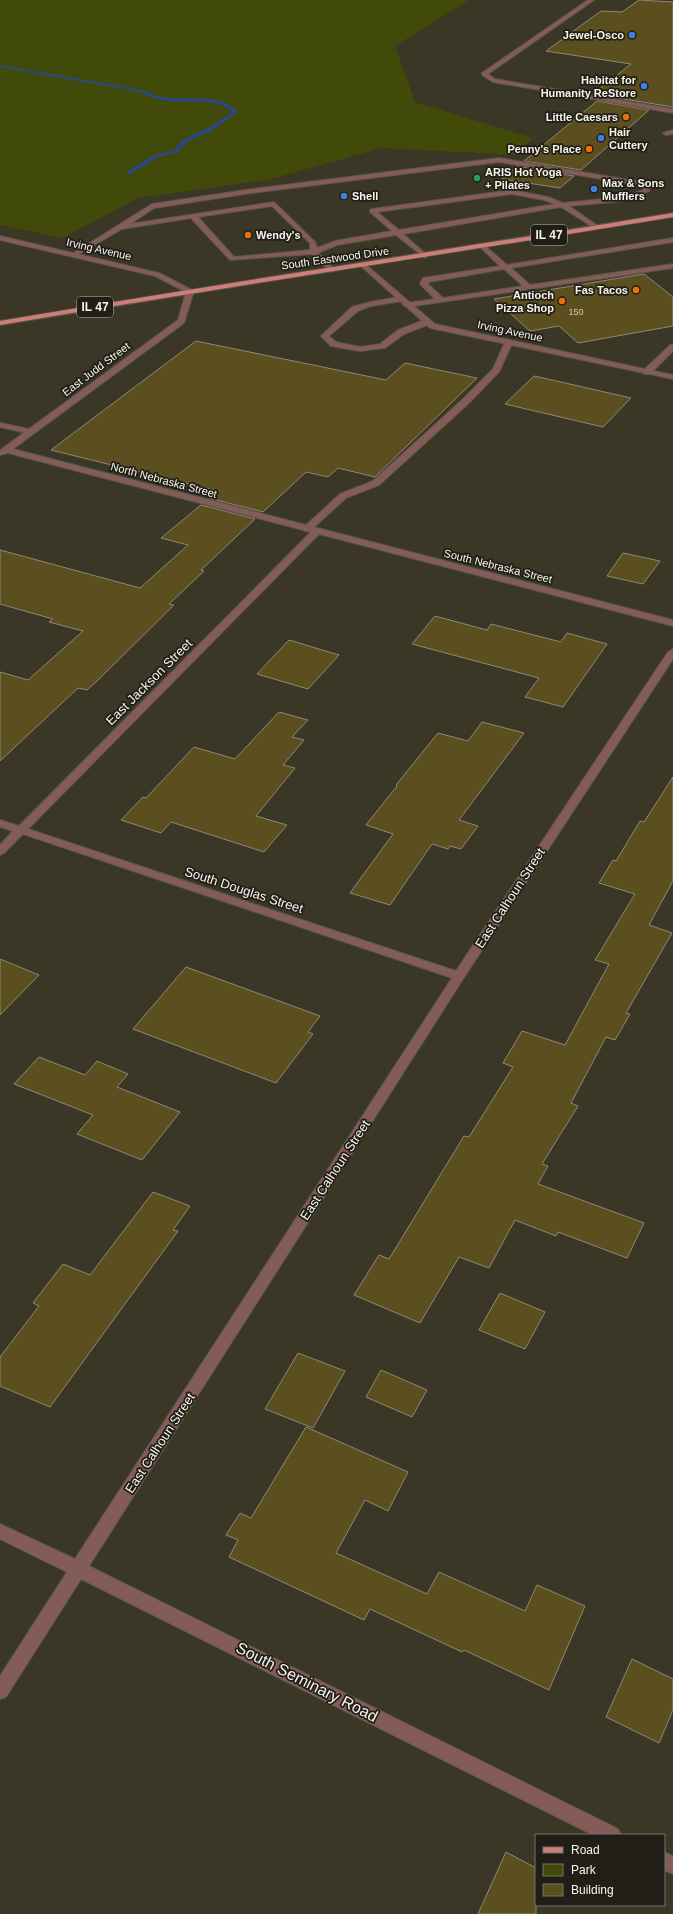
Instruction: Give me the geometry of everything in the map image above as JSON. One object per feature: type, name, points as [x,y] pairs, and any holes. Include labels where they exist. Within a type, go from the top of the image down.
[{"type":"main road","name":"South Eastwood Drive","points":[[0,323],[190,291],[425,256],[673,214]]},
{"type":"street","points":[[591,0],[484,74],[493,80],[576,93],[593,98],[673,111]]},
{"type":"street","points":[[76,254],[152,206],[245,192],[499,160],[647,185],[646,191],[624,198],[562,205],[335,243],[314,252],[232,259],[192,216]]},
{"type":"street","points":[[425,256],[372,211],[512,192],[546,198],[562,205],[596,227]]},
{"type":"street","points":[[120,227],[274,204],[313,243],[314,252],[331,270]]},
{"type":"street","name":"Irving Avenue","points":[[0,238],[76,254],[157,274],[190,291]]},
{"type":"street","points":[[441,300],[424,284],[426,280],[504,266],[673,240]]},
{"type":"street","points":[[482,246],[528,287]]},
{"type":"street","name":"Irving Avenue","points":[[363,265],[399,299],[433,326],[673,377]]},
{"type":"street","points":[[408,306],[673,266]]},
{"type":"street","name":"East Judd Street","points":[[3,453],[181,321],[190,291]]},
{"type":"street","points":[[399,299],[370,304],[355,309],[325,336],[334,344],[360,349],[382,346],[401,332],[427,322]]},
{"type":"street","name":"East Jackson Street","points":[[0,851],[312,530],[343,496],[376,483],[465,402],[496,370],[509,342]]},
{"type":"street","points":[[647,372],[673,347]]},
{"type":"street","points":[[0,425],[31,432]]},
{"type":"street","name":"North Nebraska Street","points":[[3,453],[312,530]]},
{"type":"street","name":"South Nebraska Street","points":[[312,530],[673,623]]},
{"type":"street","name":"East Calhoun Street","points":[[0,1691],[459,976],[673,652]]},
{"type":"street","name":"South Douglas Street","points":[[0,823],[459,976]]},
{"type":"street","name":"South Seminary Road","points":[[0,1531],[610,1834]]},
{"type":"green space","points":[[0,0],[469,0],[395,46],[415,102],[533,138],[515,155],[382,148],[267,180],[138,198],[63,238],[0,225]]},
{"type":"building","name":"Jewel-Osco","points":[[639,0],[673,2],[673,107],[593,94],[631,64],[546,51],[601,11],[622,12]]},
{"type":"building","points":[[597,101],[649,110],[581,170],[524,161]]},
{"type":"building","points":[[517,166],[574,176],[560,188],[502,179]]},
{"type":"building","points":[[644,274],[673,297],[673,326],[578,343],[559,326],[530,331],[494,299]]},
{"type":"building","points":[[196,341],[386,380],[405,363],[477,378],[375,477],[338,468],[328,477],[306,472],[263,512],[209,498],[217,491],[51,450]]},
{"type":"building","points":[[534,376],[631,398],[603,427],[505,404]]},
{"type":"building","points":[[201,505],[255,519],[201,570],[204,571],[169,604],[174,605],[97,681],[87,690],[78,688],[0,761],[0,672],[28,680],[83,631],[49,622],[53,619],[0,604],[0,550],[140,588],[188,545],[161,538]]},
{"type":"building","points":[[623,553],[660,561],[643,584],[607,576]]},
{"type":"building","points":[[435,616],[487,630],[491,624],[561,642],[567,633],[607,644],[563,707],[525,697],[539,678],[412,644]]},
{"type":"building","points":[[289,640],[339,655],[308,689],[257,674]]},
{"type":"building","points":[[279,712],[308,720],[292,737],[304,740],[283,765],[295,768],[256,816],[287,825],[264,852],[171,822],[161,833],[121,820],[143,797],[146,798],[194,747],[235,759]]},
{"type":"building","points":[[482,722],[524,733],[459,820],[478,826],[461,849],[450,846],[448,849],[432,844],[390,905],[350,893],[393,834],[366,825],[397,786],[396,785],[438,733],[468,741]]},
{"type":"building","points":[[673,777],[673,881],[649,925],[672,933],[626,1013],[630,1014],[615,1040],[606,1037],[571,1103],[578,1106],[542,1164],[548,1166],[538,1184],[644,1223],[627,1258],[558,1232],[556,1236],[515,1220],[489,1268],[459,1257],[420,1323],[354,1295],[379,1255],[389,1259],[464,1136],[469,1137],[513,1067],[503,1063],[522,1031],[565,1045],[609,964],[595,960],[635,894],[599,883],[613,860],[616,861],[640,821],[644,822]]},
{"type":"building","points":[[0,959],[39,975],[0,1015]]},
{"type":"building","points":[[186,967],[320,1016],[308,1032],[313,1034],[276,1083],[133,1029]]},
{"type":"building","points":[[39,1057],[85,1075],[97,1061],[128,1074],[117,1087],[180,1112],[142,1160],[77,1134],[93,1115],[14,1084]]},
{"type":"building","points":[[153,1192],[190,1206],[173,1230],[178,1231],[50,1407],[0,1386],[0,1357],[39,1306],[33,1303],[63,1264],[90,1275]]},
{"type":"building","points":[[500,1293],[545,1312],[525,1349],[479,1330]]},
{"type":"building","points":[[298,1353],[345,1371],[313,1428],[265,1409]]},
{"type":"building","points":[[381,1370],[427,1390],[412,1417],[366,1397]]},
{"type":"building","points":[[306,1427],[408,1472],[388,1511],[365,1500],[336,1553],[427,1594],[439,1572],[525,1611],[537,1585],[585,1606],[549,1690],[464,1650],[462,1652],[370,1609],[364,1620],[229,1557],[238,1540],[226,1535],[240,1513],[251,1518]]},
{"type":"building","points":[[632,1659],[673,1679],[673,1710],[659,1743],[606,1717]]},
{"type":"building","points":[[506,1852],[535,1867],[536,1914],[478,1914]]},
{"type":"waterway","points":[[0,66],[142,91],[161,98],[213,101],[228,105],[236,112],[210,129],[185,141],[176,151],[154,157],[129,173]]},
{"type":"place","name":"Jewel-Osco","points":[[632,35]]},
{"type":"place","name":"Habitat for Humanity ReStore","points":[[644,86]]},
{"type":"place","name":"Little Caesars","points":[[626,117]]},
{"type":"place","name":"Hair Cuttery","points":[[601,138]]},
{"type":"place","name":"Penny's Place","points":[[589,149]]},
{"type":"place","name":"ARIS Hot Yoga + Pilates","points":[[477,178]]},
{"type":"place","name":"Max & Sons Mufflers","points":[[594,189]]},
{"type":"place","name":"Shell","points":[[344,196]]},
{"type":"place","name":"Wendy's","points":[[248,235]]},
{"type":"place","name":"Fas Tacos","points":[[636,290]]},
{"type":"place","name":"Antioch Pizza Shop","points":[[562,301]]}]
